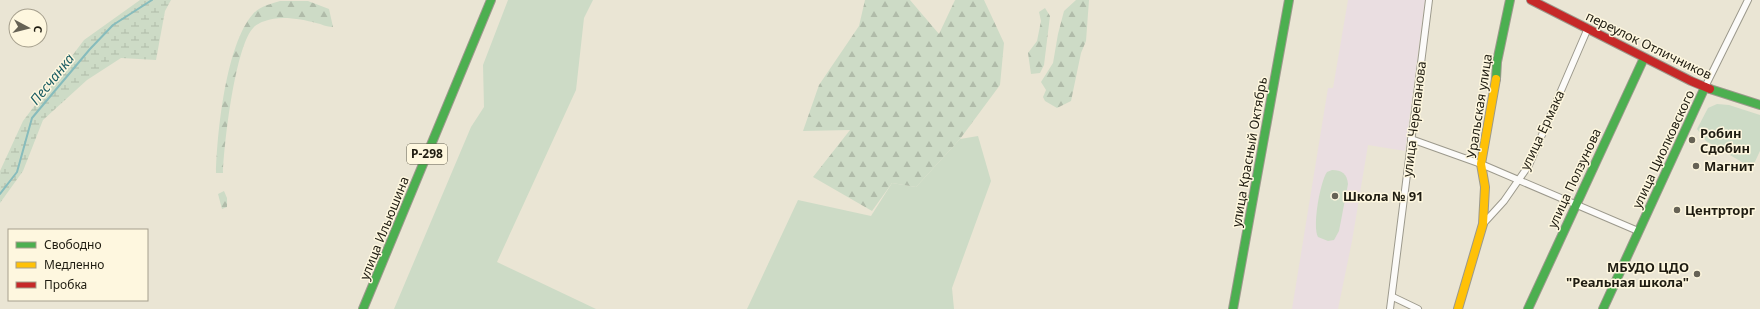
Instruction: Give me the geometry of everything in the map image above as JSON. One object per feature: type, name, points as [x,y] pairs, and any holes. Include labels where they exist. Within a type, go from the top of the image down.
[{"type":"main road","name":"улица Ильюшина","points":[[363,309],[491,0]]},
{"type":"main road","name":"улица Красный Октябрь","points":[[1233,309],[1289,0]]},
{"type":"main road","name":"Уральская улица","points":[[1458,309],[1483,224],[1485,187],[1482,164],[1497,74],[1497,62],[1510,0]]},
{"type":"main road","name":"переулок Отличников","points":[[1531,0],[1705,88],[1760,105]]},
{"type":"main road","name":"улица Ползунова","points":[[1528,309],[1574,205],[1644,58]]},
{"type":"main road","name":"улица Циолковского","points":[[1603,309],[1705,88]]},
{"type":"street","name":"улица Черепанова","points":[[1390,309],[1428,0]]},
{"type":"street","name":"улица Циолковского","points":[[1705,88],[1748,0]]},
{"type":"street","name":"улица Ермака","points":[[1483,224],[1504,201],[1529,165],[1588,28]]},
{"type":"street","points":[[1411,139],[1482,164],[1574,205],[1638,231]]},
{"type":"street","points":[[1392,297],[1418,309]]},
{"type":"shaded area","name":"Школа № 91","points":[[1348,0],[1425,0],[1405,151],[1368,145],[1352,241],[1338,309],[1292,309],[1328,88],[1333,88]]},
{"type":"green space","points":[[140,0],[171,0],[165,11],[156,60],[121,58],[87,80],[43,120],[23,171],[0,203],[0,171],[23,121],[84,40]]},
{"type":"green space","points":[[508,0],[593,0],[584,18],[576,90],[497,262],[596,309],[394,309],[471,127],[484,107],[483,65]]},
{"type":"green space","points":[[865,0],[910,0],[939,34],[955,0],[984,0],[1004,43],[1000,85],[960,139],[916,187],[892,183],[872,211],[813,177],[850,130],[803,131],[819,85],[859,26]]},
{"type":"green space","points":[[1076,0],[1089,0],[1086,41],[1081,53],[1071,101],[1057,108],[1045,101],[1043,97],[1046,90],[1041,82],[1053,63],[1064,11]]},
{"type":"green space","points":[[280,1],[308,1],[329,9],[333,27],[304,20],[277,18],[260,23],[254,27],[247,37],[236,74],[228,119],[223,173],[216,173],[221,113],[230,67],[236,46],[244,28],[253,14],[262,7]]},
{"type":"green space","points":[[1045,8],[1050,16],[1044,65],[1040,73],[1031,74],[1028,53],[1037,41],[1041,21],[1039,12]]},
{"type":"green space","points":[[1717,104],[1729,105],[1760,115],[1760,151],[1752,168],[1706,141],[1697,129],[1708,108]]},
{"type":"green space","points":[[978,136],[991,181],[952,288],[954,309],[747,309],[798,200],[871,216],[892,183],[916,187],[960,139]]},
{"type":"green space","points":[[1332,170],[1343,173],[1348,184],[1339,231],[1334,240],[1328,241],[1318,237],[1316,232],[1316,215],[1319,194],[1324,177],[1327,172]]},
{"type":"green space","points":[[224,191],[227,198],[227,207],[222,209],[218,194]]},
{"type":"waterway","name":"Песчанка","points":[[0,194],[17,172],[32,118],[90,49],[113,25],[152,0]]},
{"type":"traffic: fast","points":[[363,309],[491,0]]},
{"type":"traffic: fast","points":[[1233,309],[1289,0]]},
{"type":"traffic: fast","points":[[1496,79],[1497,62],[1510,0]]},
{"type":"traffic: fast","points":[[1528,309],[1644,58]]},
{"type":"traffic: fast","points":[[1603,309],[1705,87]]},
{"type":"traffic: fast","points":[[1710,89],[1760,105]]},
{"type":"traffic: slow","points":[[1458,309],[1483,224],[1485,187],[1481,164],[1496,79]]},
{"type":"traffic: jam","points":[[1531,0],[1691,81],[1710,89]]},
{"type":"place","name":"Робин Сдобин","points":[[1692,140]]},
{"type":"place","name":"Магнит","points":[[1696,166]]},
{"type":"place","name":"Школа № 91","points":[[1335,196]]},
{"type":"place","name":"Центрторг","points":[[1677,210]]},
{"type":"place","name":"МБУДО ЦДО \"Реальная школа\"","points":[[1697,274]]}]
